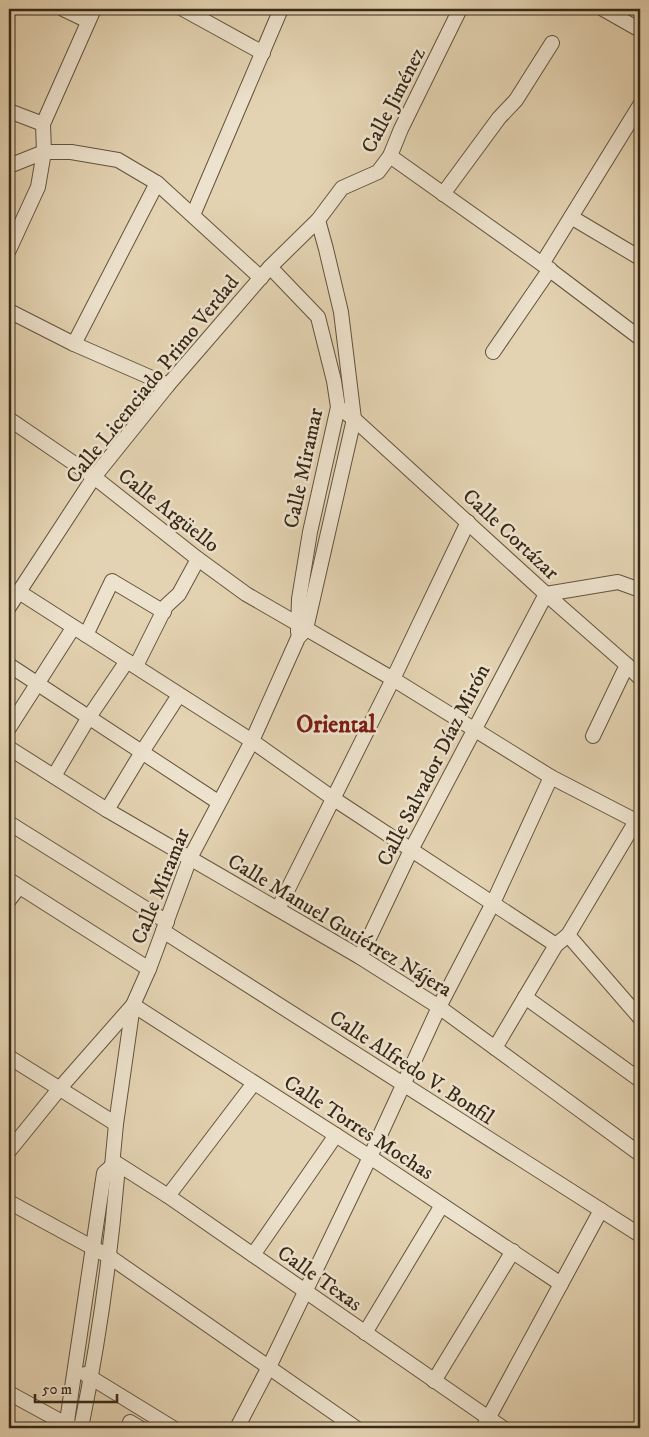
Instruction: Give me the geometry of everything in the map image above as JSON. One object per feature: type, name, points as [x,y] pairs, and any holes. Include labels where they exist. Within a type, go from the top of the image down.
[{"type":"street","points":[[9,250],[38,187],[44,152],[43,124],[91,15],[63,9]]},
{"type":"street","points":[[183,9],[263,53]]},
{"type":"street","points":[[193,215],[281,9]]},
{"type":"street","name":"Calle Jiménez","points":[[265,273],[318,220],[342,188],[378,172],[390,156],[401,129],[460,9]]},
{"type":"street","points":[[603,9],[640,30]]},
{"type":"street","points":[[443,194],[499,118],[516,100],[552,43]]},
{"type":"street","points":[[493,352],[546,266],[571,217],[640,105]]},
{"type":"street","points":[[9,111],[43,124]]},
{"type":"street","points":[[9,166],[44,152]]},
{"type":"street","name":"Calle Miramar","points":[[44,152],[71,152],[118,160],[157,183],[193,215],[318,317],[334,381],[338,407],[310,532],[299,599],[301,630]]},
{"type":"street","points":[[390,156],[546,266],[640,338]]},
{"type":"street","points":[[74,344],[157,183]]},
{"type":"street","points":[[571,217],[640,258]]},
{"type":"street","points":[[318,220],[341,312],[354,419]]},
{"type":"street","name":"Calle Licenciado Primo Verdad","points":[[9,607],[94,477],[168,385],[265,273]]},
{"type":"street","points":[[9,311],[74,344],[168,385]]},
{"type":"street","name":"Calle Cortázar","points":[[338,407],[354,419],[640,678]]},
{"type":"street","name":"Calle Argüello","points":[[9,419],[94,477],[198,559],[246,594],[301,630],[393,679],[551,777],[638,822]]},
{"type":"street","name":"Calle Miramar","points":[[72,1427],[92,1378],[110,1257],[117,1177],[112,1164],[133,1005],[149,969],[190,858],[252,741],[301,630],[354,419]]},
{"type":"street","points":[[278,909],[393,679],[468,522]]},
{"type":"street","points":[[54,776],[89,717],[132,664],[166,606],[179,594],[198,559]]},
{"type":"street","points":[[86,635],[112,581],[164,612]]},
{"type":"street","points":[[546,594],[618,582],[640,590]]},
{"type":"street","points":[[19,592],[252,741],[334,799],[556,945]]},
{"type":"street","name":"Calle Salvador Díaz Mirón","points":[[360,957],[411,850],[546,594]]},
{"type":"street","points":[[9,728],[73,628]]},
{"type":"street","points":[[9,665],[218,802]]},
{"type":"street","points":[[593,736],[627,665]]},
{"type":"street","points":[[107,810],[179,695]]},
{"type":"street","name":"Calle Manuel Gutiérrez Nájera","points":[[9,748],[107,810],[360,957],[439,1007],[640,1154]]},
{"type":"street","points":[[236,1428],[269,1367],[370,1157],[439,1007],[493,903],[551,777]]},
{"type":"street","points":[[495,1048],[556,945],[568,935],[638,822]]},
{"type":"street","name":"Calle Alfredo V. Bonfil","points":[[9,823],[403,1084],[640,1235]]},
{"type":"street","points":[[9,900],[14,884],[149,969]]},
{"type":"street","points":[[568,935],[638,1008]]},
{"type":"street","points":[[525,997],[640,1080]]},
{"type":"street","points":[[9,1151],[60,1088],[133,1005]]},
{"type":"street","name":"Calle Torres Mochas","points":[[133,1005],[370,1157],[561,1284]]},
{"type":"street","points":[[9,1057],[116,1124]]},
{"type":"street","points":[[168,1196],[254,1083]]},
{"type":"street","points":[[253,1255],[336,1136]]},
{"type":"street","name":"Calle Miramar","points":[[72,1427],[76,1369],[92,1248],[104,1173],[112,1164]]},
{"type":"street","name":"Calle Texas","points":[[112,1164],[168,1196],[434,1381],[486,1423],[503,1428]]},
{"type":"street","points":[[9,1202],[110,1257],[356,1428]]},
{"type":"street","points":[[365,1333],[442,1205]]},
{"type":"street","points":[[486,1423],[601,1210]]},
{"type":"street","points":[[434,1381],[512,1252]]},
{"type":"street","points":[[76,1369],[173,1428]]},
{"type":"street","points":[[9,1393],[72,1427]]},
{"type":"district","name":"Oriental","points":[[336,724]]}]
